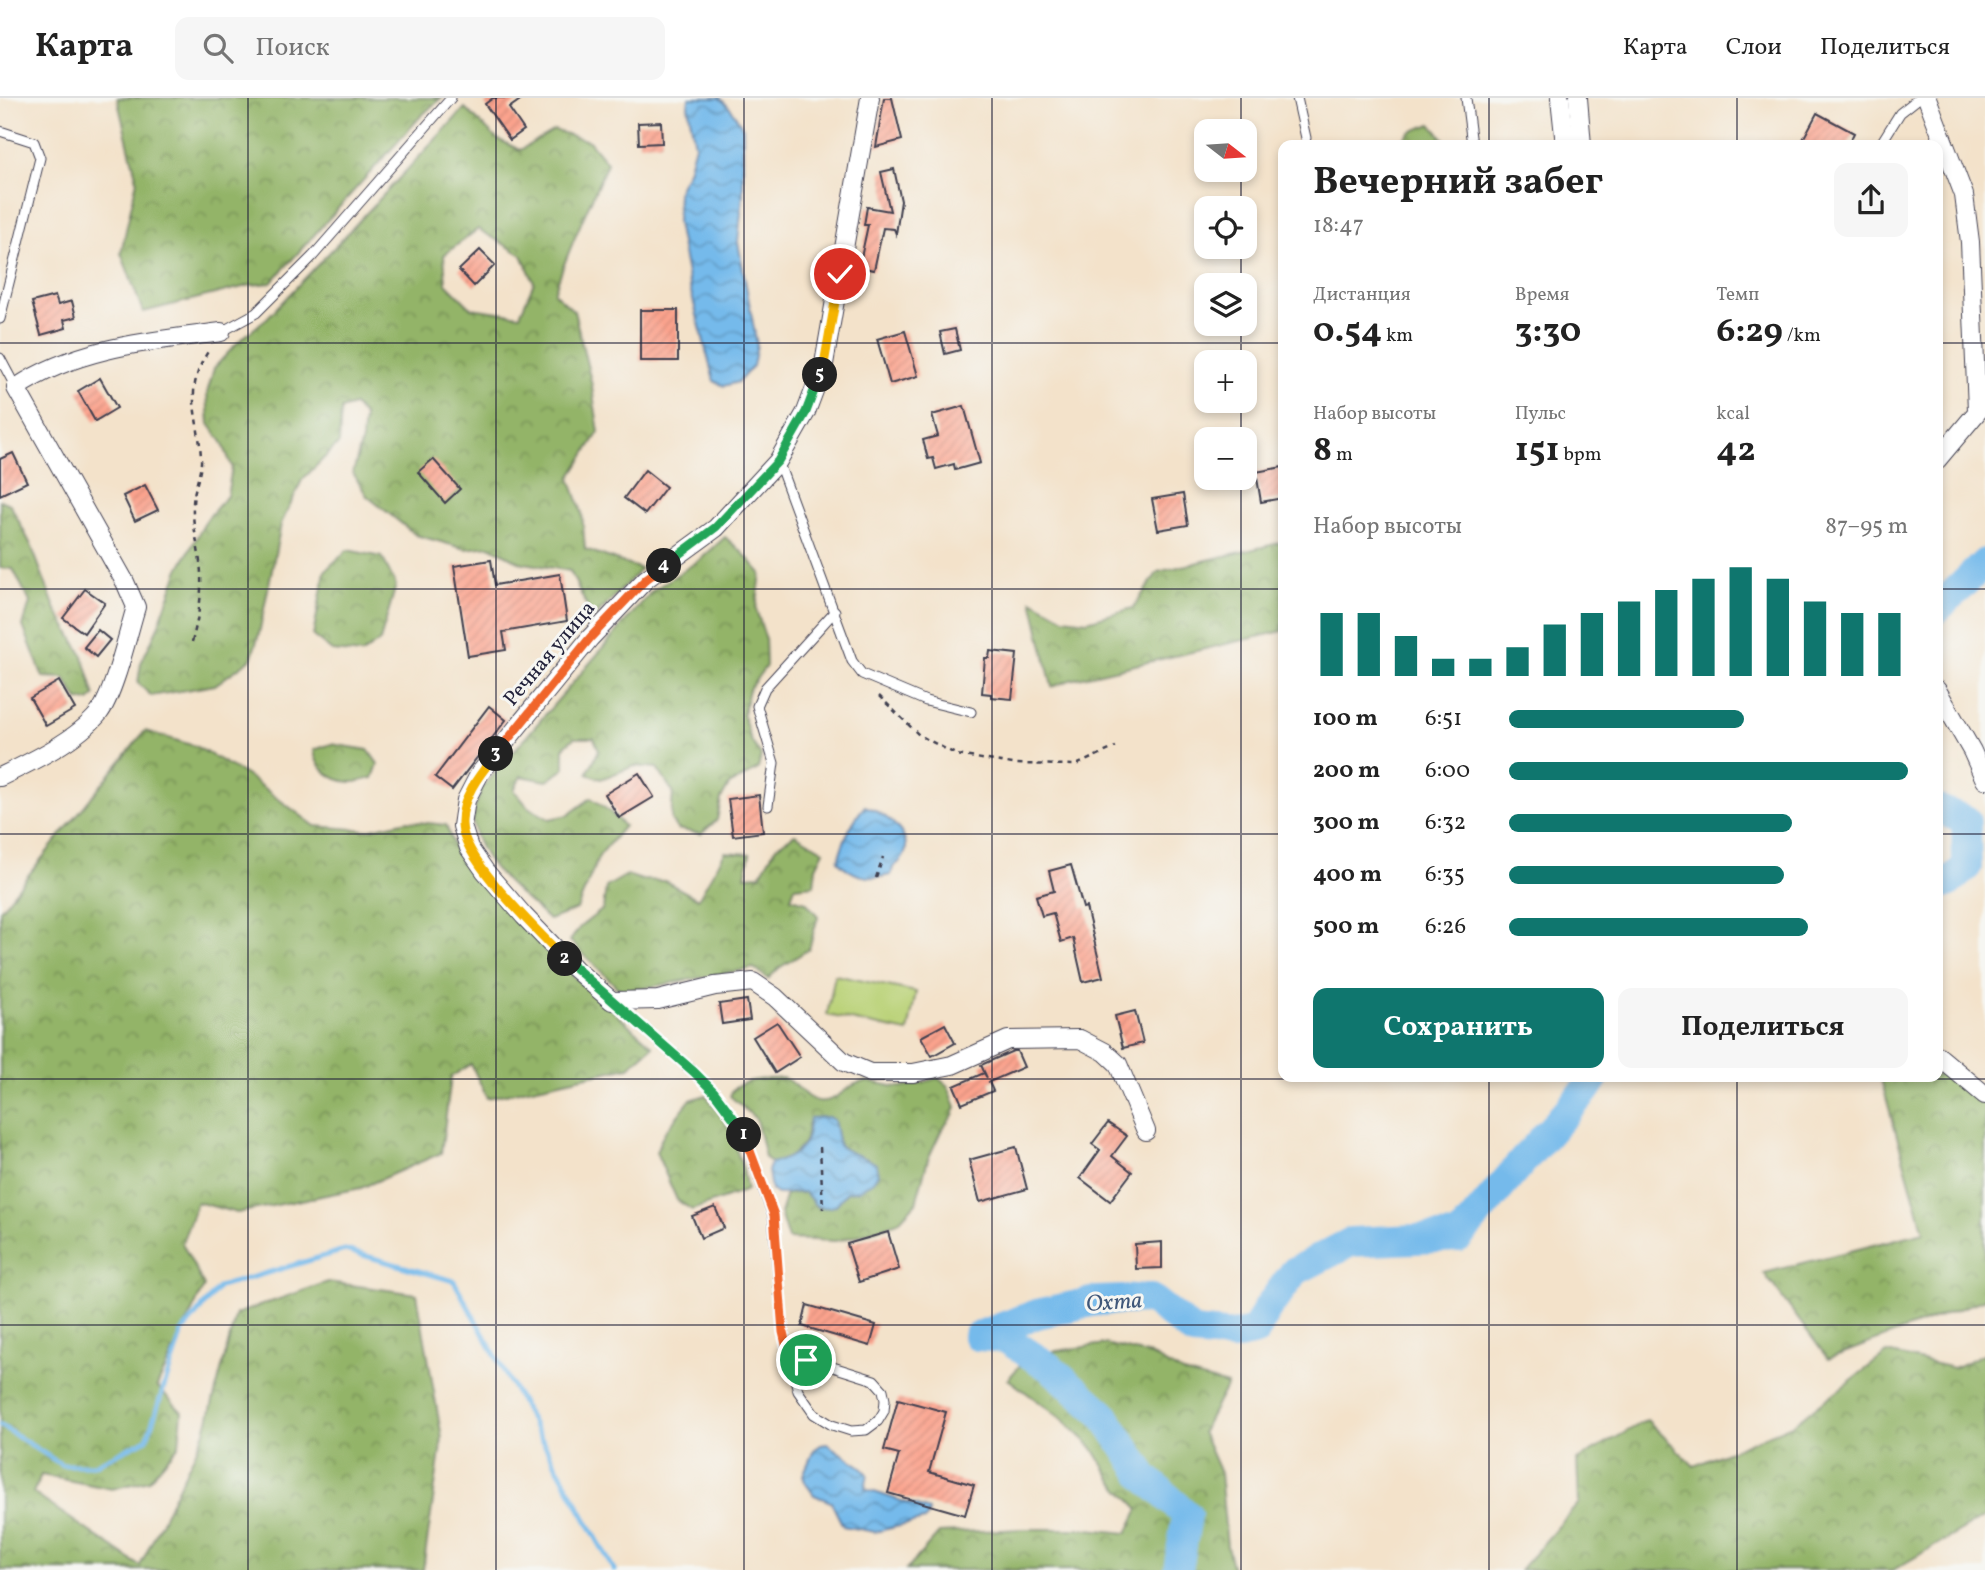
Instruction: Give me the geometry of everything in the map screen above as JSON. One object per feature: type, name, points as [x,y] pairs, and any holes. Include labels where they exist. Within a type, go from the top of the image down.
[{"type":"street","name":"Речная улица","points":[[612,1001],[524,916],[485,871],[469,848],[462,826],[466,800],[480,773],[600,628],[646,579],[716,527],[778,461],[806,412],[824,364],[870,98]]},
{"type":"street","points":[[1560,98],[1564,140]]},
{"type":"street","points":[[1578,98],[1582,140]]},
{"type":"street","points":[[1927,98],[1964,195],[1970,242],[1981,406],[1943,453]]},
{"type":"street","points":[[0,777],[77,734],[100,712],[114,680],[136,607],[125,582],[16,388],[32,377],[120,346],[147,340],[220,332]]},
{"type":"street","points":[[1943,700],[1985,780]]},
{"type":"street","points":[[612,1001],[658,1000],[715,986],[753,982],[775,997],[844,1062],[870,1073],[913,1073],[952,1065],[1009,1040],[1080,1040],[1105,1052],[1118,1064],[1146,1131]]},
{"type":"street","points":[[1943,1060],[1985,1095]]},
{"type":"lane","points":[[220,332],[256,313],[313,256],[451,98]]},
{"type":"lane","points":[[1297,98],[1306,138]]},
{"type":"lane","points":[[1466,98],[1471,140]]},
{"type":"lane","points":[[1883,140],[1900,113],[1919,98]]},
{"type":"lane","points":[[0,131],[34,142],[40,158],[0,318]]},
{"type":"lane","points":[[0,358],[16,388]]},
{"type":"lane","points":[[778,461],[852,661],[862,674],[926,701],[971,712]]},
{"type":"lane","points":[[768,806],[774,763],[757,706],[765,688],[835,611]]},
{"type":"lane","points":[[612,1001],[694,1072],[714,1092],[741,1128],[774,1215],[783,1332],[791,1365],[798,1391],[814,1414],[832,1425],[851,1431],[866,1430],[878,1421],[884,1411],[883,1390],[874,1380],[814,1361],[806,1360],[791,1365]]},
{"type":"path","points":[[192,642],[201,608],[201,572],[194,536],[192,503],[202,462],[192,407],[194,383],[204,358],[220,332]]},
{"type":"path","points":[[862,674],[883,702],[919,735],[957,755],[1013,764],[1076,765],[1116,747]]},
{"type":"path","points":[[876,878],[883,857]]},
{"type":"path","points":[[820,1147],[823,1209]]},
{"type":"green space","points":[[117,98],[441,98],[420,117],[271,283],[251,285],[143,312],[121,253],[137,180]]},
{"type":"green space","points":[[465,108],[497,139],[520,150],[554,130],[589,141],[607,163],[554,293],[574,311],[591,381],[599,432],[570,478],[582,513],[585,549],[641,569],[593,619],[570,571],[519,562],[490,546],[466,549],[416,535],[367,496],[353,473],[362,440],[364,416],[354,405],[341,409],[339,443],[302,480],[281,524],[259,634],[251,659],[215,685],[151,696],[138,683],[141,663],[179,569],[207,519],[227,496],[232,467],[222,442],[209,424],[207,393],[214,368],[239,341],[267,318]],"holes":[[[478,229],[522,255],[534,282],[520,315],[471,308],[446,283],[444,255]]]},
{"type":"green space","points":[[1431,124],[1445,140],[1403,140],[1410,132]]},
{"type":"green space","points":[[0,500],[10,504],[31,545],[55,608],[83,656],[95,696],[89,701],[78,700],[64,678],[43,677],[23,626],[30,602],[13,569],[0,568]]},
{"type":"green space","points":[[725,537],[761,573],[756,609],[765,637],[766,666],[749,689],[743,715],[751,740],[761,756],[758,769],[729,785],[721,799],[717,820],[701,834],[677,829],[671,820],[673,792],[657,768],[634,766],[601,779],[587,774],[599,750],[594,738],[574,738],[564,747],[564,769],[547,781],[521,776],[514,790],[528,807],[549,819],[568,815],[591,798],[624,826],[599,856],[577,909],[549,920],[501,876],[482,850],[473,820],[482,788],[652,591],[701,559]]},
{"type":"green space","points":[[1278,543],[1278,632],[1070,680],[1052,687],[1032,600],[1064,618],[1087,621],[1133,608],[1158,572]]},
{"type":"green space","points":[[347,550],[382,557],[396,585],[380,641],[362,654],[332,651],[313,636],[325,571]]},
{"type":"green space","points":[[145,731],[195,746],[246,775],[315,826],[366,830],[407,821],[446,825],[456,853],[563,967],[653,1046],[629,1067],[487,1098],[471,1064],[451,1077],[441,1153],[361,1188],[237,1213],[197,1202],[182,1243],[204,1286],[157,1386],[182,1412],[179,1445],[149,1480],[112,1489],[41,1475],[33,1493],[140,1566],[205,1432],[236,1314],[328,1282],[417,1294],[442,1438],[423,1570],[0,1570],[0,910]]},
{"type":"green space","points":[[331,744],[368,750],[378,764],[373,778],[350,782],[337,779],[326,772],[318,762],[314,750]]},
{"type":"green space","points":[[795,834],[824,851],[816,867],[814,885],[795,887],[791,898],[806,902],[818,916],[809,949],[779,968],[768,979],[754,968],[622,992],[570,941],[580,927],[603,909],[606,887],[627,875],[642,880],[665,881],[698,899],[725,852],[750,854],[745,876],[760,875],[776,847]]},
{"type":"green space","points":[[835,975],[916,992],[908,1032],[827,1015]]},
{"type":"green space","points":[[1943,1068],[1985,1101],[1985,1299],[1828,1359],[1764,1273],[1924,1232],[1882,1082],[1943,1082]]},
{"type":"green space","points":[[783,1078],[808,1097],[818,1101],[831,1100],[862,1082],[900,1087],[938,1078],[948,1086],[956,1107],[928,1159],[916,1203],[898,1222],[836,1241],[788,1239],[780,1213],[786,1194],[804,1192],[835,1206],[847,1192],[859,1190],[870,1160],[839,1146],[834,1120],[808,1124],[802,1146],[786,1159],[771,1163],[765,1157],[756,1119],[730,1096],[733,1090],[745,1082]]},
{"type":"green space","points":[[706,1095],[729,1128],[747,1190],[692,1210],[677,1200],[656,1152],[664,1133],[690,1100]]},
{"type":"green space","points":[[1105,1344],[1151,1355],[1183,1373],[1227,1385],[1202,1432],[1220,1473],[1227,1546],[1233,1570],[906,1570],[939,1533],[1088,1529],[1127,1533],[1139,1509],[1114,1483],[1092,1447],[1062,1419],[1008,1379],[1029,1355]]},
{"type":"green space","points":[[1887,1353],[1954,1368],[1985,1353],[1985,1517],[1893,1570],[1520,1570],[1579,1503],[1577,1460],[1647,1420],[1694,1466],[1792,1425]]},
{"type":"water","points":[[689,98],[720,98],[743,128],[743,194],[738,242],[757,345],[753,366],[738,382],[724,386],[714,381],[689,284],[677,223],[678,190],[688,171],[695,145]]},
{"type":"water","points":[[865,806],[893,823],[905,841],[906,850],[902,859],[893,867],[891,875],[862,876],[850,871],[838,861],[848,832]]},
{"type":"water","points":[[828,1117],[834,1120],[839,1146],[876,1164],[878,1174],[873,1181],[859,1190],[847,1192],[835,1206],[822,1208],[816,1206],[804,1192],[777,1194],[771,1190],[768,1171],[771,1163],[788,1158],[802,1147],[810,1118]]},
{"type":"water","points":[[827,1444],[868,1474],[865,1489],[929,1510],[928,1516],[924,1520],[875,1532],[843,1526],[831,1502],[814,1495],[803,1475],[814,1450]]},
{"type":"building","points":[[493,98],[523,98],[509,108],[524,130],[510,140],[485,104]]},
{"type":"building","points":[[884,98],[892,98],[902,140],[876,147]]},
{"type":"building","points":[[1817,113],[1854,133],[1850,140],[1803,140]]},
{"type":"building","points":[[661,122],[662,143],[639,144],[638,123]]},
{"type":"building","points":[[894,169],[901,201],[896,234],[894,229],[883,228],[874,270],[859,267],[868,225],[864,225],[867,207],[890,211],[881,172]]},
{"type":"building","points":[[480,250],[495,265],[474,286],[459,270]]},
{"type":"building","points":[[55,296],[58,305],[72,301],[76,317],[64,320],[66,328],[41,335],[32,302]]},
{"type":"building","points":[[640,310],[678,310],[678,361],[640,361]]},
{"type":"building","points":[[955,329],[960,350],[945,354],[940,332]]},
{"type":"building","points":[[905,331],[918,376],[890,384],[877,339]]},
{"type":"building","points":[[100,378],[117,408],[95,421],[78,391]]},
{"type":"building","points":[[964,406],[980,463],[955,470],[954,464],[936,469],[933,458],[928,459],[923,440],[938,436],[932,415]]},
{"type":"building","points":[[13,453],[27,482],[0,495],[0,459]]},
{"type":"building","points":[[433,459],[460,489],[445,503],[418,472]]},
{"type":"building","points":[[1278,468],[1278,499],[1261,502],[1257,472]]},
{"type":"building","points":[[645,470],[666,487],[645,514],[624,498]]},
{"type":"building","points":[[145,485],[158,510],[135,521],[123,496]]},
{"type":"building","points":[[1183,494],[1188,525],[1158,530],[1152,499]]},
{"type":"building","points":[[491,560],[495,585],[560,574],[567,621],[503,632],[506,650],[468,656],[454,566]]},
{"type":"building","points":[[85,589],[105,603],[84,633],[63,618]]},
{"type":"building","points":[[98,630],[110,640],[96,657],[84,647]]},
{"type":"building","points":[[990,651],[1017,654],[1012,699],[991,697],[991,694],[982,693],[985,658],[989,658]]},
{"type":"building","points":[[59,681],[75,709],[46,726],[30,698]]},
{"type":"building","points":[[489,706],[506,720],[452,790],[435,777]]},
{"type":"building","points":[[639,773],[654,797],[619,818],[605,794]]},
{"type":"building","points":[[759,795],[763,832],[733,836],[728,799]]},
{"type":"building","points":[[1071,865],[1083,908],[1086,907],[1103,977],[1083,982],[1073,938],[1061,942],[1053,913],[1042,916],[1036,896],[1054,891],[1049,871]]},
{"type":"building","points":[[747,1000],[750,1020],[722,1024],[719,1004]]},
{"type":"building","points":[[1135,1011],[1143,1043],[1123,1048],[1115,1016]]},
{"type":"building","points":[[777,1022],[800,1057],[775,1073],[753,1037]]},
{"type":"building","points":[[945,1024],[955,1043],[932,1056],[921,1037]]},
{"type":"building","points":[[1017,1051],[1024,1067],[989,1082],[993,1091],[962,1104],[954,1086],[984,1073],[987,1078],[981,1065]]},
{"type":"building","points":[[1108,1123],[1127,1136],[1112,1156],[1132,1172],[1110,1201],[1080,1178],[1100,1150],[1092,1144]]},
{"type":"building","points":[[1016,1147],[1027,1189],[980,1202],[969,1160]]},
{"type":"building","points":[[715,1207],[724,1228],[701,1238],[692,1216]]},
{"type":"building","points":[[888,1232],[899,1269],[859,1282],[847,1244]]},
{"type":"building","points":[[1162,1242],[1162,1268],[1136,1269],[1135,1244]]},
{"type":"building","points":[[807,1305],[876,1325],[870,1346],[802,1326]]},
{"type":"building","points":[[898,1399],[946,1412],[929,1472],[974,1485],[965,1515],[888,1493],[899,1454],[884,1450]]},
{"type":"waterway","name":"Охта","points":[[1943,603],[1985,563]]},
{"type":"waterway","name":"Охта","points":[[1943,811],[1966,820],[1967,866],[1948,883],[1943,883]]},
{"type":"waterway","name":"Охта","points":[[1178,1570],[1187,1515],[1145,1477],[1103,1414],[1052,1369],[1005,1338],[978,1336],[1037,1314],[1096,1301],[1151,1299],[1193,1332],[1234,1336],[1256,1331],[1267,1309],[1295,1271],[1351,1242],[1459,1237],[1591,1082]]},
{"type":"waterway","points":[[0,1425],[62,1465],[94,1465],[147,1439],[182,1332],[219,1287],[345,1250],[454,1281],[614,1570]]},
{"type":"route","points":[[806,1360],[791,1365],[783,1332],[774,1215],[741,1128],[714,1092],[694,1072],[575,968],[524,916],[469,848],[462,826],[466,800],[480,773],[590,638],[646,579],[716,527],[778,461],[806,412],[824,364],[840,274]]}]
